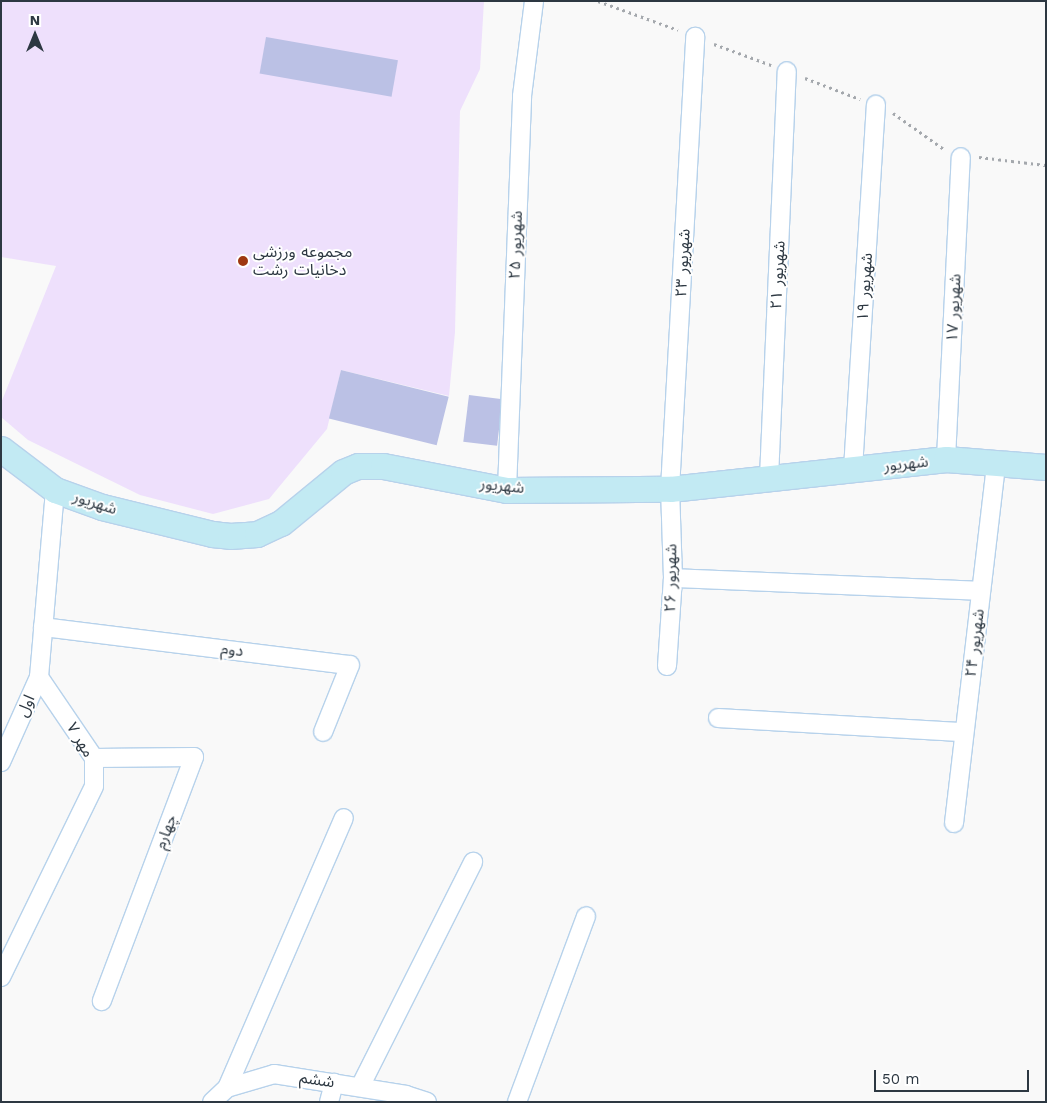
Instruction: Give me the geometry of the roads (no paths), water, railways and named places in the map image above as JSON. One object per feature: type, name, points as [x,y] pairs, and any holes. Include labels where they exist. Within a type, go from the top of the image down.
[{"type":"street","name":"شهریور ۲۵","points":[[507,490],[522,96],[534,1]]},
{"type":"street","name":"شهریور ۲۳","points":[[670,490],[695,37]]},
{"type":"street","name":"شهریور ۲۱","points":[[769,478],[787,71]]},
{"type":"street","name":"شهریور ۱۹","points":[[854,469],[876,105]]},
{"type":"street","name":"شهریور ۱۷","points":[[946,460],[960,157]]},
{"type":"street","name":"شهریور","points":[[1,449],[55,490],[102,507],[212,534],[230,536],[257,534],[281,523],[342,472],[358,466],[383,466],[507,490],[670,490],[946,460],[1046,467]]},
{"type":"street","name":"شهریور ۲۴","points":[[954,822],[996,463]]},
{"type":"street","points":[[39,677],[55,490]]},
{"type":"street","name":"شهریور ۲۶","points":[[666,666],[673,578],[670,490]]},
{"type":"street","points":[[673,578],[982,591]]},
{"type":"street","name":"دوم","points":[[43,626],[350,665],[323,732]]},
{"type":"street","name":"مهر ۷","points":[[1,977],[94,786],[94,758],[39,677]]},
{"type":"street","name":"اول","points":[[1,762],[39,677]]},
{"type":"street","points":[[718,718],[964,732]]},
{"type":"street","name":"چهارم","points":[[94,758],[194,758],[102,1001]]},
{"type":"street","points":[[228,1088],[344,818]]},
{"type":"street","points":[[360,1087],[473,862]]},
{"type":"street","points":[[517,1102],[586,916]]},
{"type":"street","name":"ششم","points":[[212,1102],[228,1088],[274,1074],[360,1087],[427,1102]]},
{"type":"street","points":[[329,1102],[334,1083]]},
{"type":"place","name":"مجموعه ورزشی دخانیات رشت","points":[[243,261]]}]
